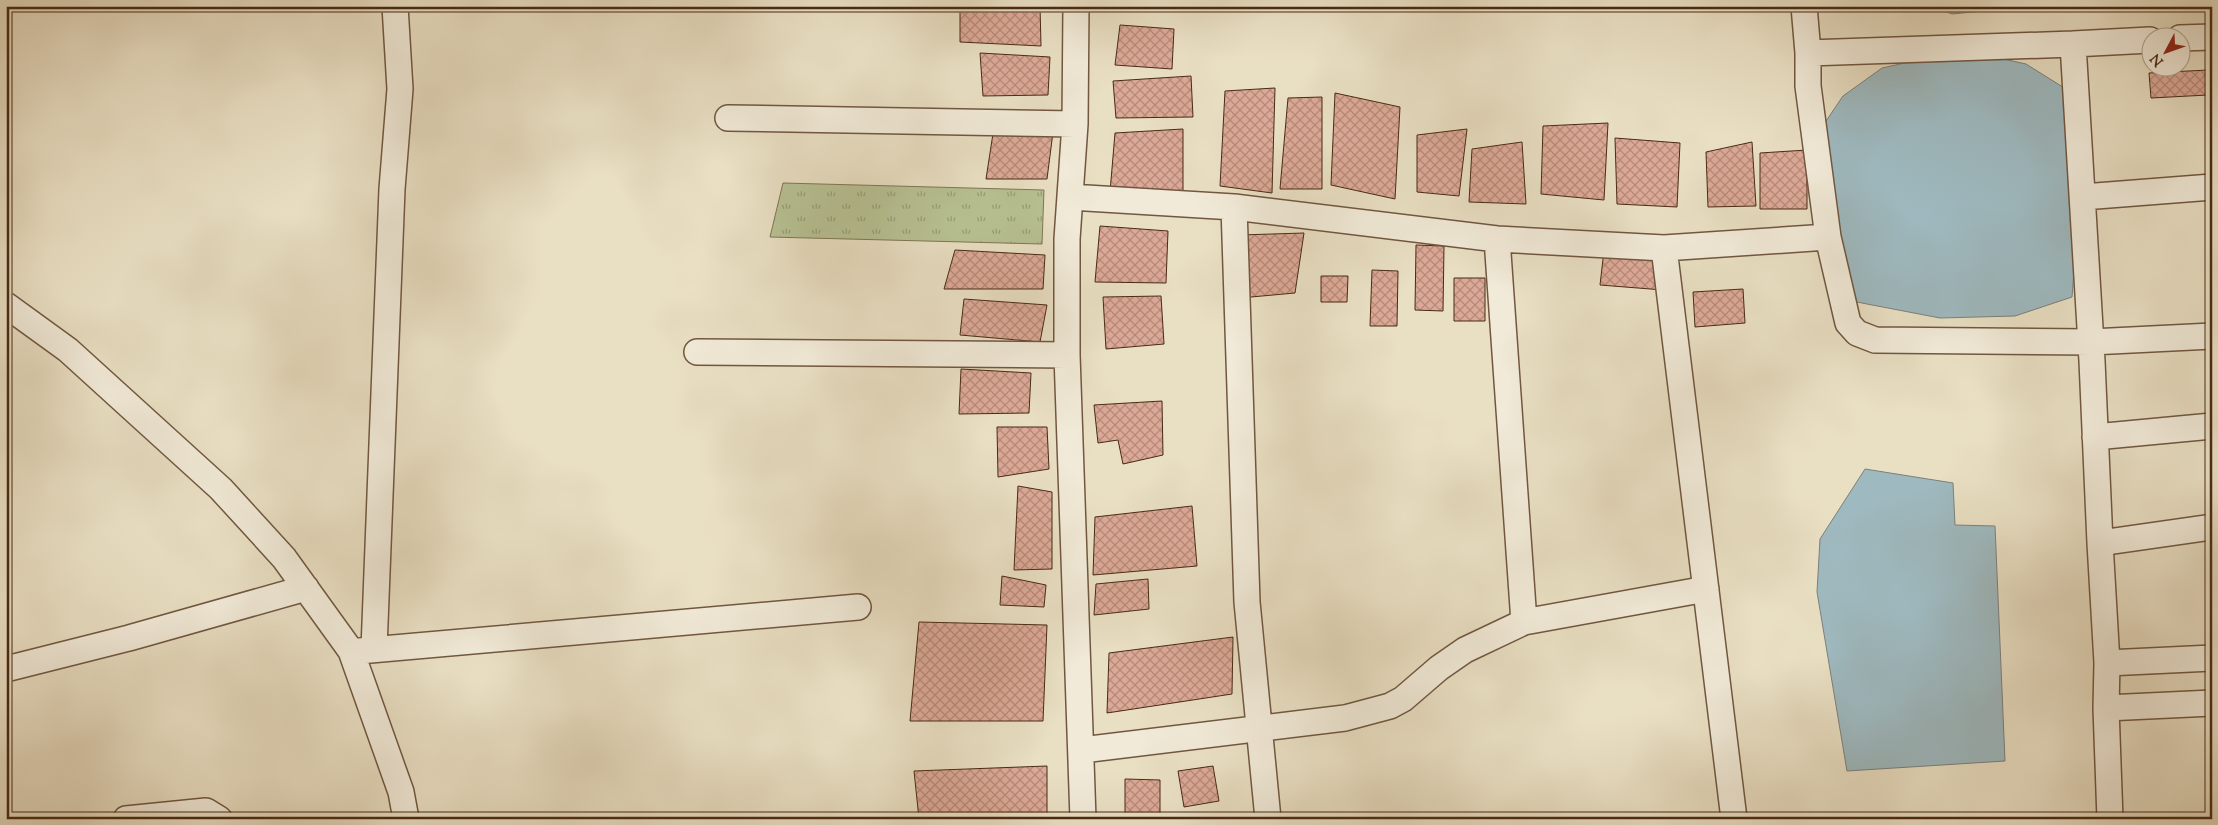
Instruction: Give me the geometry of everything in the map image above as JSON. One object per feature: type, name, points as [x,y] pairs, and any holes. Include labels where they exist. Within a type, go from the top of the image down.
[{"type":"street","points":[[395,6],[400,90],[363,650],[401,792],[406,819]]},
{"type":"street","points":[[1076,6],[1075,124],[1067,239],[1067,355],[1083,819]]},
{"type":"street","points":[[1804,6],[1808,54],[1808,86],[1828,237],[1848,323],[1857,334],[1875,340],[2091,342],[2212,336]]},
{"type":"street","points":[[2190,38],[2212,37]]},
{"type":"street","points":[[1808,54],[2140,41]]},
{"type":"street","points":[[2073,44],[2091,342],[2107,663],[2106,708],[2110,819]]},
{"type":"street","points":[[728,118],[1075,124]]},
{"type":"street","points":[[2082,197],[2212,187]]},
{"type":"street","points":[[1070,197],[1234,207],[1497,239],[1664,248],[1828,237]]},
{"type":"street","points":[[1234,207],[1247,602],[1268,819]]},
{"type":"street","points":[[1497,239],[1524,622]]},
{"type":"street","points":[[1664,248],[1734,819]]},
{"type":"street","points":[[6,305],[68,350],[221,489],[284,558],[306,588],[363,650]]},
{"type":"street","points":[[697,352],[1067,355]]},
{"type":"street","points":[[2096,437],[2212,426]]},
{"type":"street","points":[[2100,543],[2212,527]]},
{"type":"street","points":[[6,669],[129,638],[306,588]]},
{"type":"street","points":[[1082,750],[1260,730],[1345,718],[1390,706],[1403,699],[1439,668],[1464,650],[1524,622],[1706,589]]},
{"type":"street","points":[[363,650],[858,608]]},
{"type":"street","points":[[2107,663],[2212,658]]},
{"type":"street","points":[[2106,708],[2212,704]]},
{"type":"street","points":[[126,819],[206,810],[219,819]]},
{"type":"green space","points":[[783,183],[1044,190],[1042,244],[770,237]]},
{"type":"water","points":[[1932,6],[2035,6],[1952,14]]},
{"type":"water","points":[[1963,50],[2026,64],[2074,94],[2076,246],[2072,297],[2015,316],[1940,318],[1841,299],[1822,127],[1843,96],[1882,68]]},
{"type":"water","points":[[1865,469],[1953,483],[1955,525],[1995,526],[2005,761],[1847,771],[1817,592],[1820,539]]},
{"type":"building","points":[[960,6],[1040,6],[1041,46],[960,42]]},
{"type":"building","points":[[1120,25],[1174,29],[1172,69],[1115,65]]},
{"type":"building","points":[[980,53],[1050,57],[1048,95],[983,96]]},
{"type":"building","points":[[2208,70],[2208,95],[2151,98],[2149,78],[2190,78],[2190,71]]},
{"type":"building","points":[[1191,76],[1193,117],[1116,118],[1113,81]]},
{"type":"building","points":[[1275,88],[1272,193],[1220,186],[1225,91]]},
{"type":"building","points":[[1335,93],[1400,107],[1395,199],[1331,185]]},
{"type":"building","points":[[1322,97],[1322,189],[1280,189],[1288,98]]},
{"type":"building","points":[[1608,123],[1604,200],[1541,194],[1543,126]]},
{"type":"building","points":[[994,127],[1053,132],[1047,179],[986,179]]},
{"type":"building","points":[[1183,129],[1183,197],[1110,192],[1115,133]]},
{"type":"building","points":[[1467,129],[1459,196],[1417,192],[1417,135]]},
{"type":"building","points":[[1615,138],[1680,143],[1677,207],[1617,204]]},
{"type":"building","points":[[1522,142],[1526,204],[1469,202],[1472,149]]},
{"type":"building","points":[[1752,142],[1756,206],[1708,207],[1706,152]]},
{"type":"building","points":[[1807,150],[1807,209],[1760,209],[1760,153]]},
{"type":"building","points":[[1100,226],[1168,231],[1166,283],[1095,282]]},
{"type":"building","points":[[1304,233],[1295,293],[1240,298],[1240,235]]},
{"type":"building","points":[[1606,233],[1662,243],[1663,290],[1600,285]]},
{"type":"building","points":[[1416,245],[1444,246],[1443,311],[1415,310]]},
{"type":"building","points":[[955,250],[1045,255],[1043,289],[944,289]]},
{"type":"building","points":[[1372,270],[1398,271],[1397,326],[1370,326]]},
{"type":"building","points":[[1321,276],[1348,276],[1347,302],[1321,302]]},
{"type":"building","points":[[1454,278],[1485,278],[1485,321],[1454,321]]},
{"type":"building","points":[[1743,289],[1745,323],[1695,327],[1693,292]]},
{"type":"building","points":[[1161,296],[1164,344],[1106,349],[1103,297]]},
{"type":"building","points":[[964,299],[1047,305],[1040,342],[960,335]]},
{"type":"building","points":[[961,369],[1031,373],[1029,413],[959,414]]},
{"type":"building","points":[[1162,401],[1163,455],[1123,464],[1118,440],[1098,443],[1094,405]]},
{"type":"building","points":[[997,427],[1047,427],[1049,469],[998,477]]},
{"type":"building","points":[[1018,486],[1052,492],[1052,569],[1014,570]]},
{"type":"building","points":[[1192,506],[1197,566],[1093,575],[1095,517]]},
{"type":"building","points":[[1002,576],[1046,585],[1044,607],[1000,605]]},
{"type":"building","points":[[1148,579],[1149,609],[1094,615],[1096,584]]},
{"type":"building","points":[[919,622],[1047,625],[1043,721],[910,721]]},
{"type":"building","points":[[1233,637],[1232,694],[1107,713],[1109,653]]},
{"type":"building","points":[[1047,766],[1047,819],[919,819],[914,771]]},
{"type":"building","points":[[1213,766],[1219,801],[1184,807],[1178,771]]},
{"type":"building","points":[[1125,779],[1160,780],[1160,819],[1125,819]]}]
